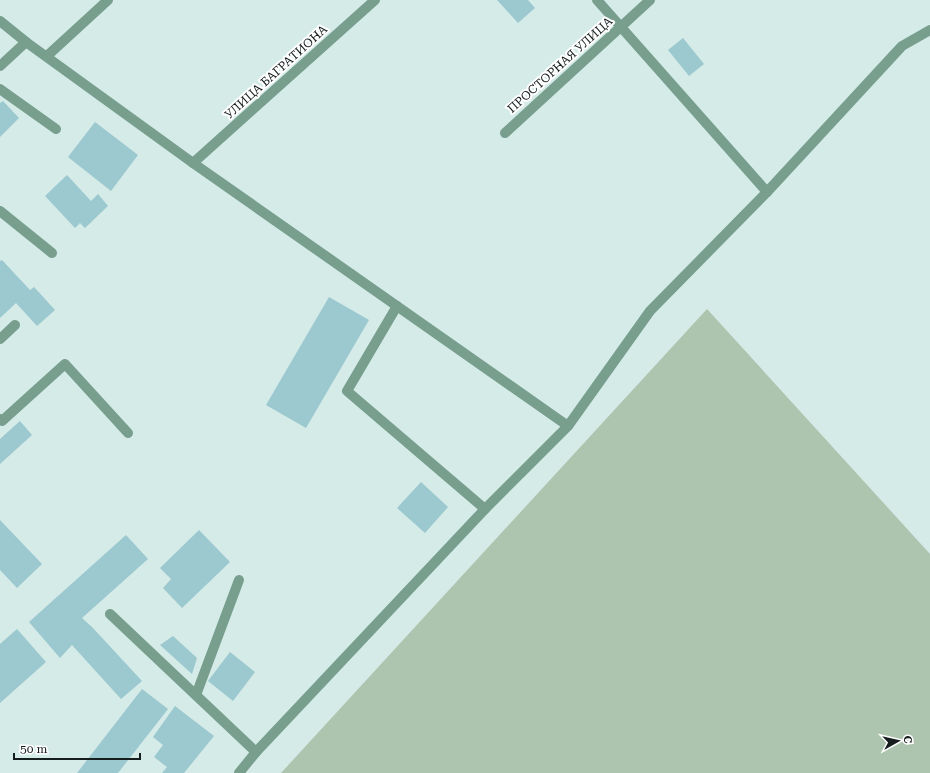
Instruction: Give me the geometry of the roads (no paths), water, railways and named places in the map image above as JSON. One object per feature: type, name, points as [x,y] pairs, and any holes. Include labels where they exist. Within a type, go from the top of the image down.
[{"type":"street","points":[[47,56],[108,0]]},
{"type":"street","name":"УЛИЦА БАГРАТИОНА","points":[[193,163],[375,0]]},
{"type":"street","points":[[597,0],[767,192]]},
{"type":"street","name":"ПРОСТОРНАЯ УЛИЦА","points":[[505,133],[650,0]]},
{"type":"street","points":[[0,21],[26,42],[193,163],[568,426]]},
{"type":"street","points":[[239,773],[256,752],[485,510],[568,426],[650,311],[767,192],[902,46],[930,30]]},
{"type":"street","points":[[0,66],[26,42]]},
{"type":"street","points":[[0,89],[56,129]]},
{"type":"street","points":[[0,211],[52,253]]},
{"type":"street","points":[[397,306],[347,391],[485,510]]},
{"type":"street","points":[[0,339],[15,325]]},
{"type":"street","points":[[0,419],[2,421],[65,364],[128,433]]},
{"type":"street","points":[[196,695],[239,580]]},
{"type":"street","points":[[110,614],[256,752]]}]
